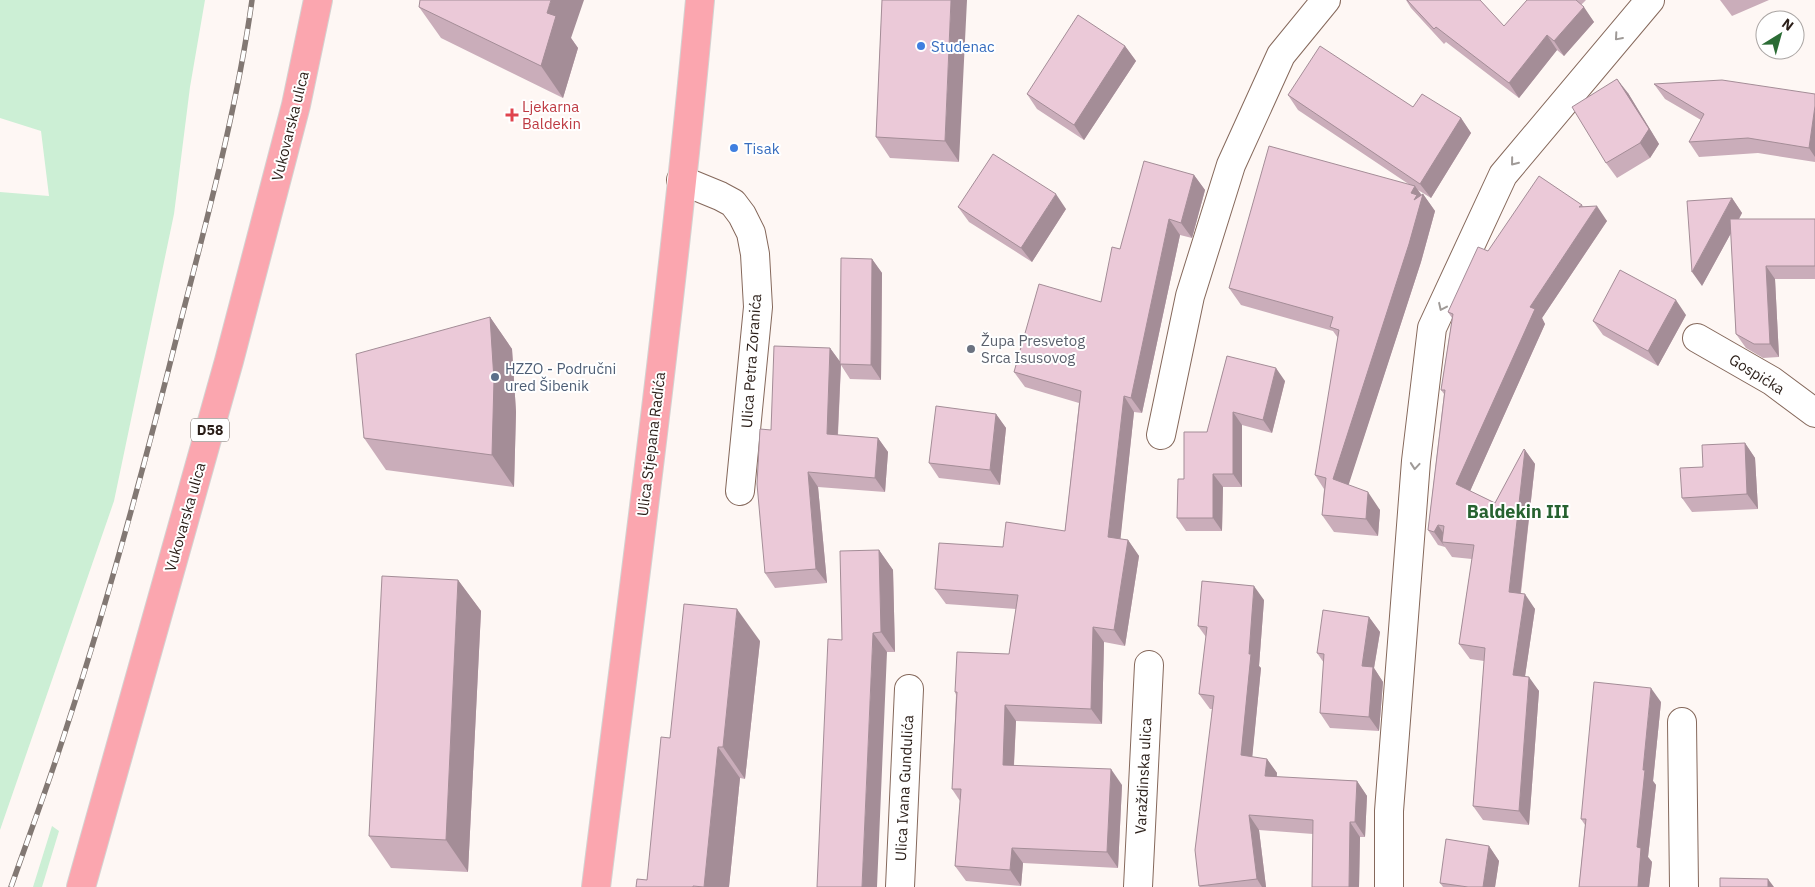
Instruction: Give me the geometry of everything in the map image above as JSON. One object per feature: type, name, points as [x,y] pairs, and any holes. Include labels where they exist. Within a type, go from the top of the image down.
[{"type":"main road","name":"Vukovarska ulica","points":[[81,887],[229,361],[296,104],[318,0]]},
{"type":"main road","name":"Ulica Stjepana Radića","points":[[596,887],[647,481],[691,98],[700,0]]},
{"type":"street","points":[[1161,435],[1190,296],[1231,165],[1281,55],[1326,0]]},
{"type":"street","points":[[1388,887],[1389,811],[1416,462],[1432,328],[1503,176],[1650,0]]},
{"type":"street","name":"Ulica Petra Zoranića","points":[[681,180],[733,203],[742,215],[751,233],[756,254],[758,307],[740,491]]},
{"type":"street","name":"Gospićka","points":[[1697,338],[1772,381],[1815,413]]},
{"type":"street","name":"Varaždinska ulica","points":[[1138,887],[1149,665]]},
{"type":"street","name":"Ulica Ivana Gundulića","points":[[900,887],[909,689]]},
{"type":"street","points":[[1682,722],[1684,887]]},
{"type":"green space","points":[[0,0],[205,0],[190,87],[174,214],[114,501],[0,830],[0,192],[49,196],[41,131],[0,118]]},
{"type":"green space","points":[[52,826],[59,831],[42,887],[33,887]]},
{"type":"building","points":[[420,0],[551,0],[547,13],[556,16],[541,66],[419,7]]},
{"type":"building","points":[[882,0],[951,0],[945,141],[876,137]]},
{"type":"building","points":[[1407,0],[1480,0],[1504,26],[1527,0],[1576,0],[1584,7],[1554,41],[1547,35],[1509,83],[1436,27],[1434,29]]},
{"type":"building","points":[[1078,15],[1125,46],[1074,125],[1027,94]]},
{"type":"building","points":[[1320,46],[1413,107],[1422,94],[1461,118],[1420,184],[1288,95]]},
{"type":"building","points":[[1617,79],[1649,129],[1640,143],[1606,163],[1572,107]]},
{"type":"building","points":[[1722,80],[1815,94],[1809,148],[1748,138],[1689,142],[1704,114],[1654,84]]},
{"type":"building","points":[[1269,146],[1415,186],[1411,193],[1417,195],[1414,200],[1423,194],[1409,244],[1333,479],[1368,492],[1366,519],[1322,515],[1326,478],[1315,475],[1339,330],[1330,327],[1333,317],[1229,288]]},
{"type":"building","points":[[993,154],[1056,194],[1021,248],[958,207]]},
{"type":"building","points":[[1144,161],[1194,175],[1181,223],[1169,219],[1131,398],[1124,396],[1108,537],[1128,540],[1114,630],[1093,627],[1091,709],[1005,705],[1003,765],[1111,769],[1107,852],[1012,848],[1010,870],[955,866],[961,789],[952,789],[957,652],[1009,654],[1018,595],[935,589],[939,543],[1003,547],[1006,522],[1065,531],[1081,391],[1014,372],[1039,284],[1101,302],[1112,247],[1120,249]]},
{"type":"building","points":[[1539,176],[1582,205],[1579,207],[1597,206],[1530,307],[1535,309],[1456,484],[1495,503],[1525,450],[1509,592],[1525,594],[1513,675],[1529,677],[1519,811],[1473,806],[1485,648],[1459,644],[1474,545],[1442,542],[1444,526],[1438,525],[1434,532],[1428,530],[1445,390],[1441,390],[1453,314],[1448,312],[1478,247],[1488,251]]},
{"type":"building","points":[[1732,198],[1692,272],[1687,201]]},
{"type":"building","points":[[1730,219],[1815,219],[1815,266],[1766,266],[1770,344],[1754,344],[1736,334]]},
{"type":"building","points":[[841,258],[872,259],[871,365],[840,364]]},
{"type":"building","points":[[1620,270],[1676,300],[1648,351],[1593,321]]},
{"type":"building","points":[[490,317],[494,380],[492,455],[364,438],[356,354]]},
{"type":"building","points":[[774,346],[830,348],[827,434],[878,438],[875,478],[808,472],[816,569],[765,573],[757,484],[760,429],[771,430]]},
{"type":"building","points":[[1227,356],[1276,368],[1263,420],[1233,412],[1233,474],[1213,474],[1213,518],[1177,518],[1178,479],[1184,479],[1184,432],[1207,432]]},
{"type":"building","points":[[936,406],[996,414],[990,470],[929,463]]},
{"type":"building","points":[[1745,443],[1747,494],[1682,498],[1680,468],[1703,467],[1702,445]]},
{"type":"building","points":[[879,550],[881,632],[873,633],[862,887],[817,887],[828,639],[842,640],[840,551]]},
{"type":"building","points":[[382,576],[458,580],[446,840],[369,836]]},
{"type":"building","points":[[1202,581],[1254,586],[1249,654],[1251,654],[1241,755],[1267,759],[1265,776],[1357,781],[1355,822],[1350,822],[1349,887],[1312,887],[1313,820],[1249,815],[1257,879],[1199,886],[1195,850],[1214,696],[1199,694],[1207,627],[1198,626]]},
{"type":"building","points":[[684,604],[737,609],[723,747],[718,747],[704,887],[636,887],[637,879],[647,880],[661,737],[670,738]]},
{"type":"building","points":[[1323,610],[1369,617],[1362,666],[1373,667],[1369,717],[1320,713],[1324,654],[1317,653]]},
{"type":"building","points":[[1594,682],[1651,688],[1637,847],[1641,848],[1638,887],[1579,887],[1586,819],[1581,819]]},
{"type":"building","points":[[1446,839],[1489,846],[1483,887],[1440,883]]},
{"type":"building","points":[[1720,878],[1768,879],[1768,887],[1720,887]]},
{"type":"railway","points":[[11,887],[54,766],[83,676],[142,473],[221,161],[246,40],[252,0]]},
{"type":"place","name":"Studenac","points":[[921,46]]},
{"type":"place","name":"Ljekarna Baldekin","points":[[512,115]]},
{"type":"place","name":"Tisak","points":[[734,148]]},
{"type":"place","name":"Župa Presvetog Srca Isusovog","points":[[971,349]]},
{"type":"place","name":"HZZO - Područni ured Šibenik","points":[[495,377]]},
{"type":"district","name":"Baldekin III","points":[[1518,511]]}]
